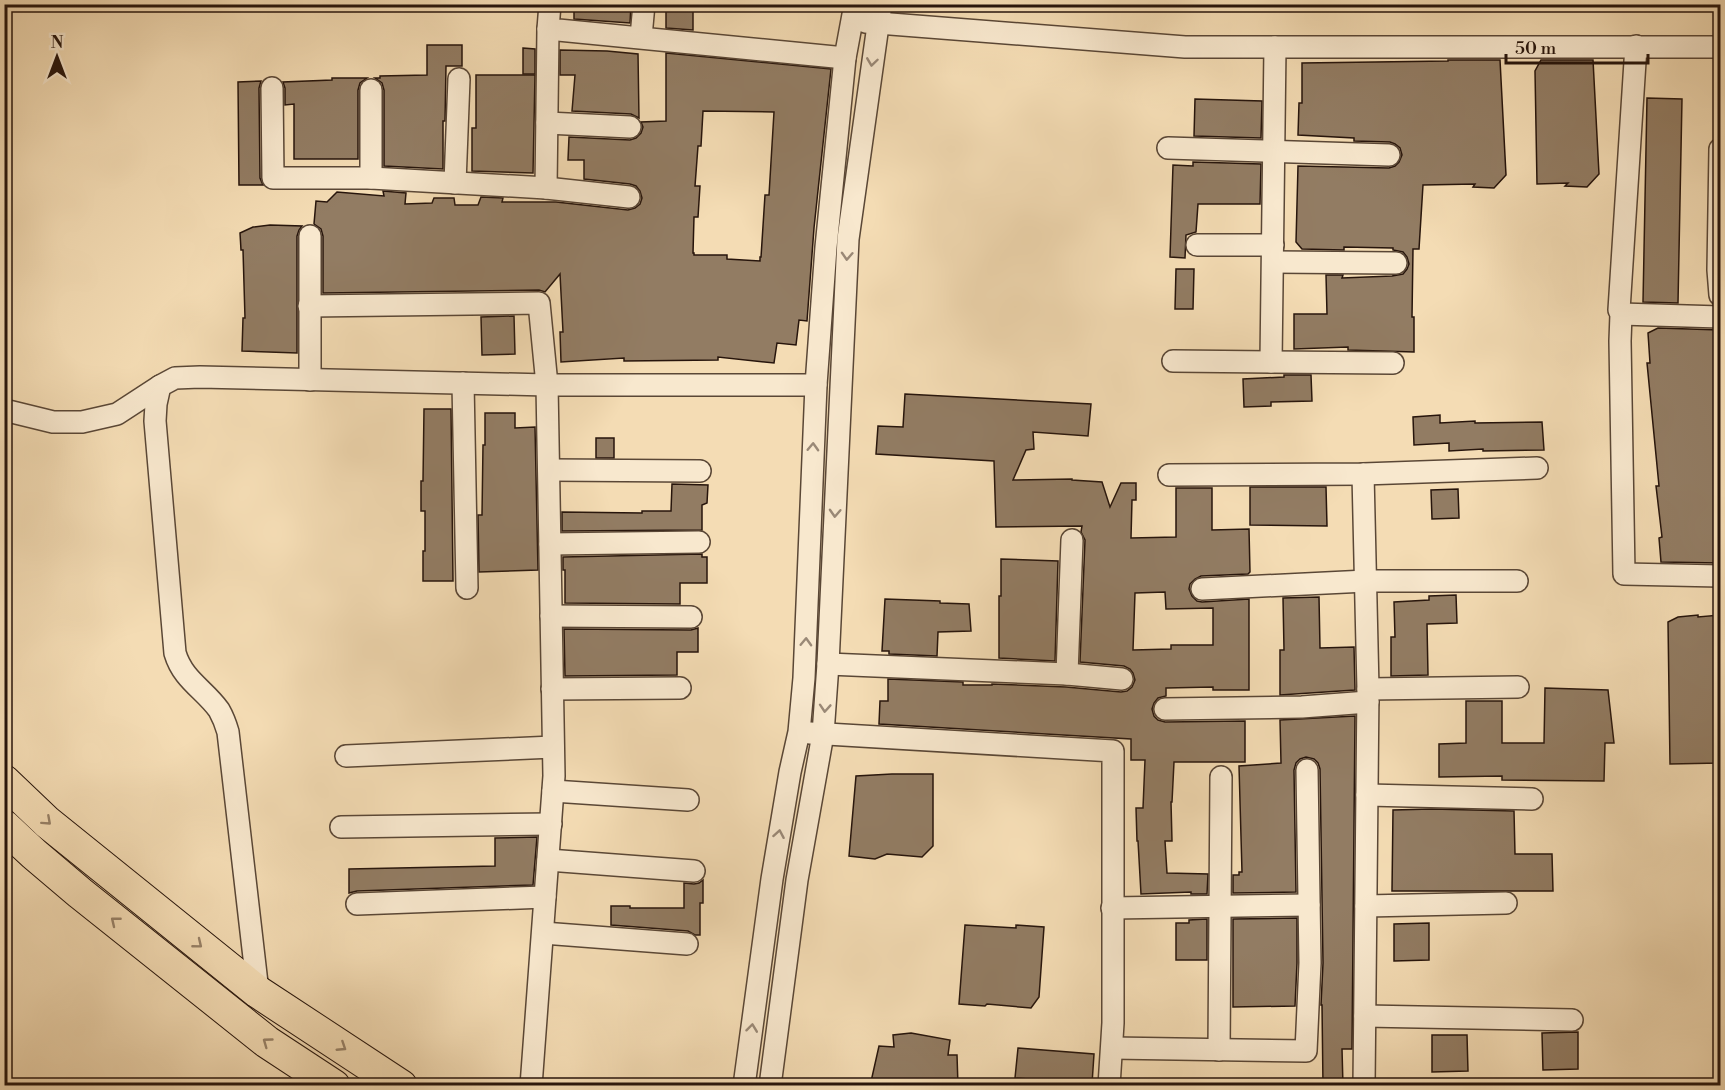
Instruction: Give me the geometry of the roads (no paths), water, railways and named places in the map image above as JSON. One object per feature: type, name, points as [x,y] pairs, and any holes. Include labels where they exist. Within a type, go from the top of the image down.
[{"type":"main road","points":[[4,781],[47,822],[258,992],[401,1086]]},
{"type":"main road","points":[[4,826],[80,893],[267,1042],[298,1074],[334,1086]]},
{"type":"street","points":[[546,188],[550,4]]},
{"type":"street","points":[[641,37],[644,4]]},
{"type":"street","points":[[744,1086],[772,879],[799,732],[804,678],[816,385],[826,247],[845,58],[854,13],[1185,47],[1720,46]]},
{"type":"street","points":[[770,1086],[797,880],[823,734],[848,240],[879,14]]},
{"type":"street","points":[[548,29],[845,58]]},
{"type":"street","points":[[1635,46],[1619,310],[1621,314],[1624,574],[1720,576]]},
{"type":"street","points":[[1271,362],[1275,47]]},
{"type":"street","points":[[455,183],[459,80]]},
{"type":"street","points":[[272,88],[273,178],[371,177],[546,188],[629,197]]},
{"type":"street","points":[[371,90],[371,177]]},
{"type":"street","points":[[547,123],[630,127]]},
{"type":"street","points":[[1168,148],[1389,155]]},
{"type":"street","points":[[1720,149],[1720,295]]},
{"type":"street","points":[[310,236],[310,380]]},
{"type":"street","points":[[1197,245],[1273,254],[1396,262]]},
{"type":"street","points":[[309,306],[539,303],[547,385],[553,791],[531,1086]]},
{"type":"street","points":[[1621,314],[1720,317]]},
{"type":"street","points":[[1173,361],[1393,363]]},
{"type":"street","points":[[4,410],[53,422],[82,422],[117,414],[175,378],[547,385],[816,385]]},
{"type":"street","points":[[462,383],[467,588]]},
{"type":"street","points":[[160,386],[155,421],[175,653],[179,666],[219,710],[228,732],[258,992]]},
{"type":"street","points":[[1169,475],[1363,474],[1537,468]]},
{"type":"street","points":[[549,470],[700,471]]},
{"type":"street","points":[[1363,474],[1368,695],[1364,1086]]},
{"type":"street","points":[[1067,674],[1072,540]]},
{"type":"street","points":[[550,544],[699,542]]},
{"type":"street","points":[[1202,589],[1366,581],[1517,581]]},
{"type":"street","points":[[551,616],[691,617]]},
{"type":"street","points":[[828,664],[1067,674],[1122,679]]},
{"type":"street","points":[[1165,709],[1302,707],[1368,695],[1518,687]]},
{"type":"street","points":[[552,688],[680,688]]},
{"type":"street","points":[[799,732],[1113,751],[1113,1023],[1109,1086]]},
{"type":"street","points":[[346,756],[553,747]]},
{"type":"street","points":[[1112,1048],[1306,1051],[1310,963],[1307,770]]},
{"type":"street","points":[[1219,1050],[1221,777]]},
{"type":"street","points":[[553,791],[688,800]]},
{"type":"street","points":[[1367,795],[1532,799]]},
{"type":"street","points":[[341,827],[550,824]]},
{"type":"street","points":[[548,860],[694,871]]},
{"type":"street","points":[[357,904],[545,897]]},
{"type":"street","points":[[1366,906],[1506,903]]},
{"type":"street","points":[[1112,908],[1309,904]]},
{"type":"street","points":[[543,933],[687,944]]},
{"type":"street","points":[[1365,1016],[1572,1020]]}]
